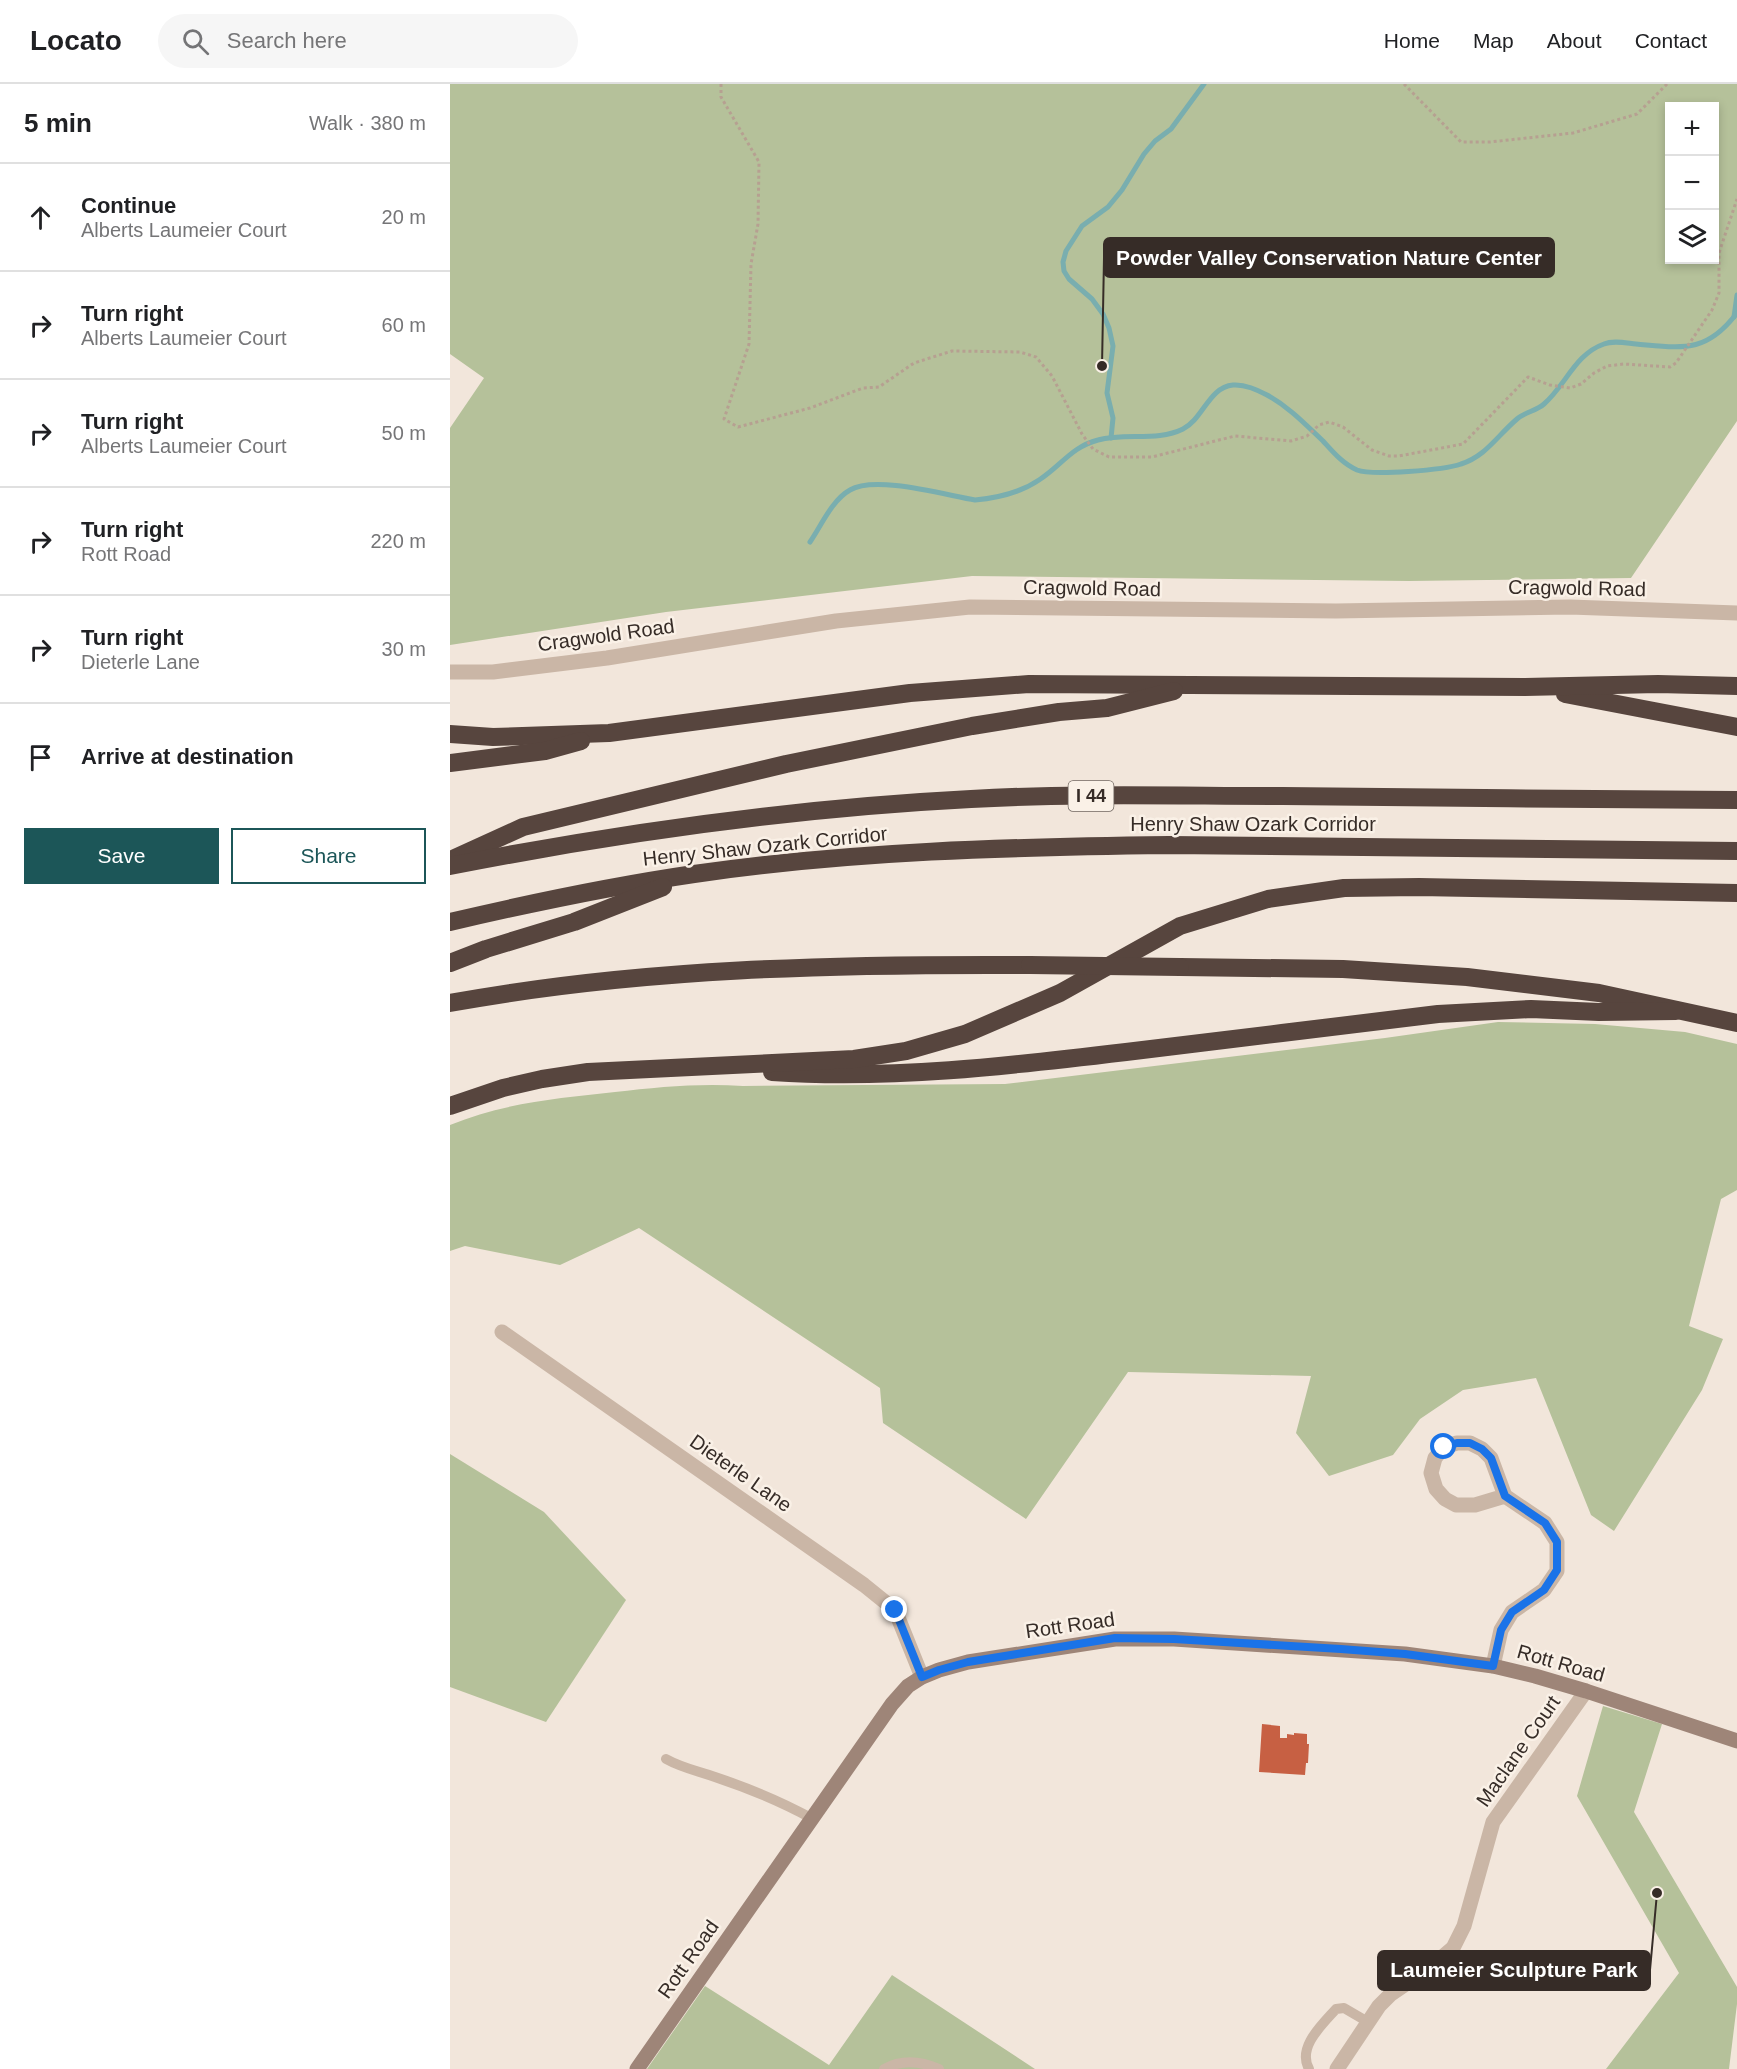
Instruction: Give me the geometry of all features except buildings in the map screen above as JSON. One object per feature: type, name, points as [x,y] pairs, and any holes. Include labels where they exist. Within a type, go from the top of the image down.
[{"type":"highway","points":[[450,734],[493,737],[609,733],[910,693],[1029,684],[1737,686]]},
{"type":"highway","points":[[450,860],[523,827],[753,772],[972,726],[1059,712],[1107,708],[1199,684]]},
{"type":"highway","points":[[1525,687],[1737,727]]},
{"type":"highway","points":[[450,763],[545,751],[609,733]]},
{"type":"highway","name":"Henry Shaw Ozark Corridor","points":[[450,866],[689,824],[784,813],[974,798],[1162,795],[1737,800]]},
{"type":"highway","name":"Henry Shaw Ozark Corridor","points":[[450,922],[576,895],[696,874],[879,855],[1074,846],[1180,845],[1737,851]]},
{"type":"highway","points":[[450,963],[486,949],[574,922],[696,874]]},
{"type":"highway","points":[[450,1106],[503,1088],[588,1072],[854,1059],[906,1051],[965,1034],[1060,993],[1180,926],[1268,899],[1344,888],[1737,893]]},
{"type":"highway","points":[[450,1004],[550,987],[693,972],[829,966],[1180,966],[1342,969],[1467,977],[1599,993],[1737,1023]]},
{"type":"highway","points":[[704,1067],[812,1075],[929,1072],[1037,1062],[1438,1014],[1531,1008],[1599,1012],[1676,1011]]},
{"type":"street","name":"Cragwold Road","points":[[450,672],[493,672],[584,661],[836,621],[970,608],[1336,611],[1570,607],[1737,613]]},
{"type":"street","name":"Dieterle Lane","points":[[502,1332],[872,1591],[895,1610],[922,1677]]},
{"type":"street","points":[[1493,1666],[1501,1630],[1512,1612],[1544,1590],[1557,1570],[1557,1542],[1545,1523],[1505,1496],[1491,1458],[1470,1443],[1457,1443],[1444,1447],[1435,1458],[1431,1473],[1436,1489],[1445,1499],[1456,1504],[1475,1505],[1505,1496]]},
{"type":"street","name":"Rott Road","points":[[637,2069],[892,1704],[908,1686],[939,1670],[968,1662],[1115,1638],[1174,1639],[1405,1654],[1493,1666],[1535,1676],[1737,1741]]},
{"type":"street","name":"Maclane Court","points":[[1337,2069],[1379,2006],[1391,1994],[1432,1966],[1452,1948],[1464,1926],[1493,1822],[1586,1691]]},
{"type":"lane","points":[[666,1759],[680,1767],[713,1776],[780,1801],[811,1818]]},
{"type":"lane","points":[[1309,2069],[1305,2061],[1307,2046],[1317,2030],[1336,2009],[1344,2008],[1368,2022]]},
{"type":"lane","points":[[884,2069],[915,2061],[939,2069]]},
{"type":"path","points":[[721,84],[721,97],[759,162],[758,224],[751,264],[749,344],[724,419],[738,427],[810,408],[863,388],[879,387],[914,363],[952,351],[1020,352],[1036,357],[1052,376],[1082,434],[1093,449],[1109,457],[1152,457],[1235,436],[1292,441],[1308,436],[1318,426],[1329,422],[1336,423],[1372,450],[1389,456],[1451,448],[1463,444],[1528,377],[1550,385],[1570,388],[1581,384],[1593,373],[1607,366],[1624,364],[1670,367],[1676,363],[1712,310],[1719,293],[1719,253],[1737,199]]},
{"type":"path","points":[[1404,84],[1461,142],[1490,142],[1573,133],[1637,114],[1667,84]]},
{"type":"green space","points":[[450,84],[1737,84],[1737,421],[1631,578],[1409,581],[972,576],[666,612],[450,645],[450,428],[484,378],[450,354]]},
{"type":"green space","points":[[1498,1022],[1595,1024],[1685,1032],[1737,1044],[1737,1190],[1721,1199],[1689,1326],[1723,1339],[1702,1390],[1614,1531],[1591,1515],[1536,1378],[1463,1390],[1420,1419],[1393,1455],[1329,1476],[1296,1433],[1311,1376],[1128,1372],[1026,1519],[883,1423],[880,1388],[639,1228],[560,1265],[465,1246],[450,1251],[450,1125],[511,1106],[573,1097],[695,1085],[1005,1084]]},
{"type":"green space","points":[[450,1454],[544,1512],[626,1600],[546,1722],[450,1687]]},
{"type":"green space","points":[[1603,1706],[1662,1724],[1634,1812],[1737,1987],[1729,2069],[1606,2069],[1679,1973],[1577,1796]]},
{"type":"green space","points":[[892,1975],[1035,2069],[647,2069],[705,1986],[829,2065]]},
{"type":"waterway","points":[[1111,438],[1113,418],[1107,393],[1113,346],[1109,328],[1103,314],[1092,299],[1069,279],[1064,271],[1063,262],[1066,251],[1082,226],[1108,207],[1122,190],[1144,154],[1155,141],[1171,129],[1204,84]]},
{"type":"waterway","points":[[1734,317],[1737,295]]},
{"type":"waterway","points":[[810,542],[832,507],[850,490],[861,486],[893,485],[975,500],[1008,494],[1047,475],[1073,452],[1089,443],[1108,438],[1163,435],[1183,429],[1196,418],[1218,391],[1233,385],[1255,389],[1282,405],[1343,461],[1357,470],[1392,472],[1425,470],[1461,464],[1477,456],[1491,445],[1517,419],[1544,404],[1578,362],[1594,349],[1615,342],[1667,347],[1704,342],[1715,336],[1737,313]]},
{"type":"place","name":"Powder Valley Conservation Nature Center","points":[[1102,366]]},
{"type":"place","name":"Laumeier Sculpture Park","points":[[1657,1893]]},
{"type":"route","points":[[895,1610],[922,1677],[968,1662],[1115,1638],[1174,1639],[1341,1649],[1405,1654],[1493,1666],[1501,1630],[1512,1612],[1544,1590],[1557,1570],[1557,1542],[1545,1523],[1505,1496],[1491,1458],[1482,1449],[1470,1443],[1457,1443],[1444,1447]]}]
